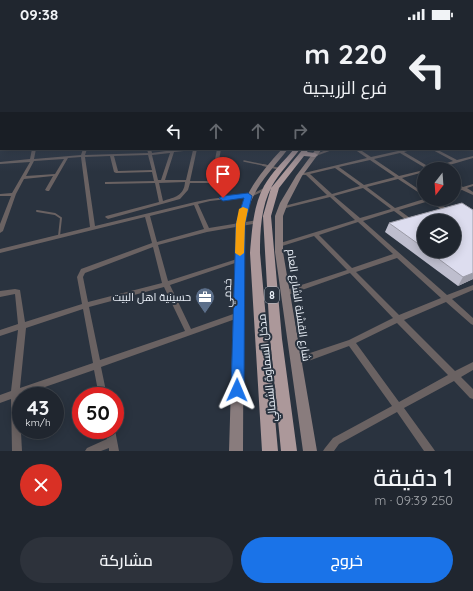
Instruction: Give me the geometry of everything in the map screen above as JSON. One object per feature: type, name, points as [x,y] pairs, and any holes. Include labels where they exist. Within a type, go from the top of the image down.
[{"type":"highway","name":"مدخل السماوة الشمالي","points":[[270,451],[255,253],[257,222],[267,188],[281,169],[311,151]]},
{"type":"highway","name":"مدخل السماوة الشمالي","points":[[289,451],[276,339],[267,216],[275,188],[311,151]]},
{"type":"main road","name":"خدمي","points":[[236,451],[240,224],[250,195],[270,166],[284,150]]},
{"type":"main road","name":"شارع القشلة الشارع العام","points":[[310,451],[285,293],[279,245],[279,216],[282,208],[303,175],[311,151]]},
{"type":"street","points":[[0,231],[14,194],[32,161],[34,150]]},
{"type":"street","points":[[84,150],[83,156],[93,228]]},
{"type":"street","points":[[99,150],[99,156]]},
{"type":"street","points":[[116,150],[114,155],[116,172],[154,171]]},
{"type":"street","points":[[0,163],[179,150]]},
{"type":"street","points":[[108,217],[182,195],[186,190],[195,150]]},
{"type":"street","points":[[107,183],[156,181],[213,182],[219,150]]},
{"type":"street","points":[[311,151],[322,150]]},
{"type":"street","points":[[357,150],[417,191]]},
{"type":"street","points":[[303,175],[369,159],[398,150],[418,162]]},
{"type":"street","points":[[434,150],[457,162],[473,157]]},
{"type":"street","points":[[150,151],[161,202]]},
{"type":"street","points":[[163,181],[173,151]]},
{"type":"street","points":[[46,190],[66,158]]},
{"type":"street","points":[[336,167],[412,222]]},
{"type":"street","points":[[282,208],[417,173]]},
{"type":"street","points":[[303,175],[360,220],[473,322]]},
{"type":"street","points":[[23,178],[55,176]]},
{"type":"street","points":[[463,188],[473,185]]},
{"type":"street","points":[[0,251],[195,203],[250,195],[262,192],[267,188]]},
{"type":"street","points":[[463,188],[473,194]]},
{"type":"street","points":[[0,195],[14,194]]},
{"type":"street","points":[[250,195],[259,197],[263,200]]},
{"type":"street","points":[[195,203],[206,230]]},
{"type":"street","points":[[279,245],[417,203]]},
{"type":"street","points":[[440,206],[447,211]]},
{"type":"street","points":[[147,215],[166,284],[189,332]]},
{"type":"street","points":[[102,387],[80,276],[83,271],[156,244],[206,230],[257,222]]},
{"type":"street","points":[[315,234],[473,395]]},
{"type":"street","points":[[285,293],[398,255]]},
{"type":"street","points":[[0,333],[86,305],[166,284],[239,260]]},
{"type":"street","points":[[295,362],[351,342],[398,319],[473,287]]},
{"type":"street","points":[[0,294],[14,291],[18,292],[22,327],[16,387]]},
{"type":"street","points":[[35,387],[239,315]]},
{"type":"street","points":[[351,342],[430,451]]},
{"type":"street","points":[[328,451],[336,440],[473,366]]},
{"type":"street","points":[[0,399],[12,395]]},
{"type":"street","points":[[17,439],[17,451]]},
{"type":"street","points":[[90,451],[113,446]]},
{"type":"lane","points":[[244,161],[281,169]]},
{"type":"lane","points":[[37,211],[55,214],[61,218],[59,236]]},
{"type":"building","points":[[461,203],[473,210],[473,273],[463,277],[437,258],[461,258],[461,214],[422,214],[451,206],[461,206]]},
{"type":"building","points":[[417,215],[417,243],[389,223]]},
{"type":"slow traffic","points":[[240,253],[240,224],[243,209]]},
{"type":"place","name":"حسينية اهل البيت","points":[[205,314]]},
{"type":"route","points":[[223,198],[248,196],[240,224],[237,390]]}]
